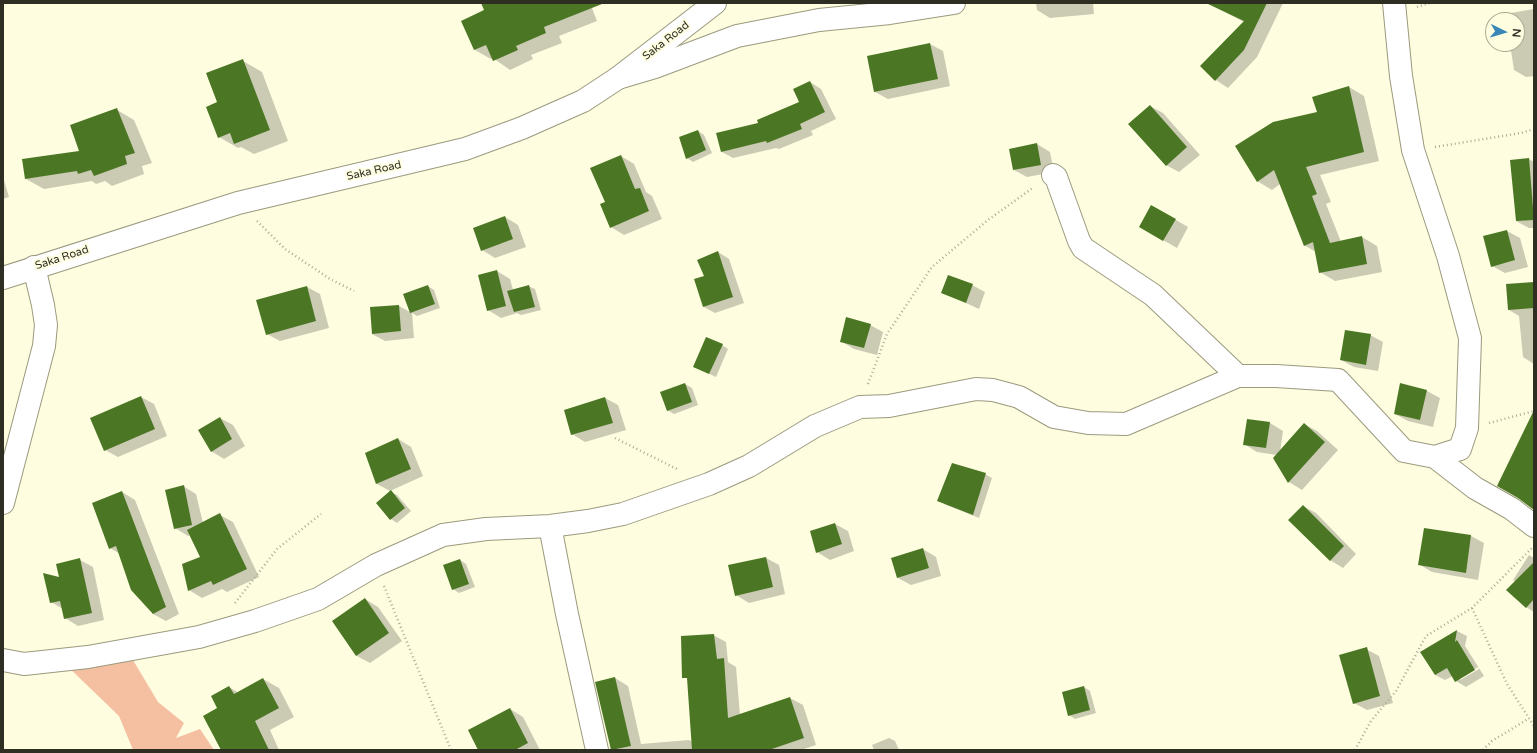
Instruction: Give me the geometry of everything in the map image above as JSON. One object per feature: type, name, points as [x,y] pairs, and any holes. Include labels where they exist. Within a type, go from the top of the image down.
[{"type":"street","name":"Saka Road","points":[[3,278],[238,203],[465,149],[522,128],[583,101],[618,78],[715,3]]},
{"type":"street","points":[[618,78],[655,67],[737,36],[819,20],[890,13],[954,3]]},
{"type":"street","points":[[3,660],[24,664],[88,657],[199,638],[318,600],[376,565],[443,535],[486,529],[550,526],[623,514],[709,484],[749,466],[815,426],[860,407],[889,406],[976,389],[994,390],[1019,397],[1054,417],[1088,423],[1126,424],[1238,376],[1276,376],[1338,380],[1404,451],[1435,457],[1460,450],[1467,428],[1470,338],[1448,256],[1413,150],[1401,76],[1394,3]]},
{"type":"street","points":[[1054,175],[1078,241],[1082,248],[1153,295],[1238,376]]},
{"type":"street","points":[[3,503],[44,346],[46,325],[44,305],[34,267]]},
{"type":"street","points":[[1435,457],[1475,488],[1512,509],[1534,526]]},
{"type":"street","points":[[550,526],[567,614],[597,750]]},
{"type":"path","points":[[1413,150],[1521,133],[1534,129]]},
{"type":"path","points":[[860,407],[887,334],[932,266],[988,220],[1046,178],[1054,175]]},
{"type":"path","points":[[238,203],[285,249],[330,279],[354,291]]},
{"type":"path","points":[[1467,428],[1534,411]]},
{"type":"path","points":[[614,438],[709,484]]},
{"type":"path","points":[[233,606],[277,549],[321,514]]},
{"type":"path","points":[[1355,750],[1371,721],[1396,691],[1426,636],[1472,608],[1534,546]]},
{"type":"path","points":[[376,565],[451,750]]},
{"type":"path","points":[[1472,608],[1498,666],[1528,719],[1534,726]]},
{"type":"path","points":[[1483,750],[1492,741],[1528,719]]},
{"type":"shaded area","points":[[130,655],[158,702],[184,723],[176,738],[200,729],[214,750],[133,750],[119,716],[64,663]]},
{"type":"building","points":[[481,3],[602,4],[544,27],[546,33],[516,46],[518,50],[493,61],[486,45],[474,50],[461,21],[484,10]]},
{"type":"building","points":[[1206,3],[1267,3],[1244,50],[1215,81],[1200,66],[1244,21]]},
{"type":"building","points":[[930,43],[938,79],[874,92],[867,56]]},
{"type":"building","points":[[243,59],[270,130],[234,144],[230,133],[218,138],[206,107],[217,102],[206,73]]},
{"type":"building","points":[[810,81],[825,112],[800,124],[802,129],[767,143],[766,141],[721,152],[716,133],[758,123],[757,120],[799,102],[793,89]]},
{"type":"building","points":[[1349,86],[1364,152],[1306,167],[1317,194],[1312,196],[1330,243],[1362,236],[1367,264],[1319,273],[1313,242],[1304,246],[1274,170],[1257,182],[1235,146],[1273,122],[1317,112],[1312,97]]},
{"type":"building","points":[[1150,105],[1187,147],[1166,166],[1128,124]]},
{"type":"building","points":[[117,108],[135,153],[125,156],[127,164],[94,176],[91,170],[78,174],[77,171],[25,179],[22,159],[79,151],[70,125]]},
{"type":"building","points":[[698,130],[706,150],[686,159],[679,137]]},
{"type":"building","points":[[1037,143],[1041,165],[1013,170],[1009,149]]},
{"type":"building","points":[[621,155],[635,189],[640,188],[649,211],[610,228],[600,204],[605,202],[590,168]]},
{"type":"building","points":[[1529,158],[1534,220],[1516,221],[1510,160]]},
{"type":"building","points":[[1151,205],[1176,219],[1163,241],[1139,227]]},
{"type":"building","points":[[505,216],[513,239],[481,251],[473,228]]},
{"type":"building","points":[[1507,230],[1515,260],[1491,267],[1483,236]]},
{"type":"building","points":[[718,251],[733,297],[703,307],[694,279],[704,276],[697,260]]},
{"type":"building","points":[[497,270],[506,306],[487,311],[478,275]]},
{"type":"building","points":[[948,275],[973,284],[966,303],[941,293]]},
{"type":"building","points":[[1534,282],[1534,308],[1508,310],[1506,284]]},
{"type":"building","points":[[428,285],[435,304],[410,313],[403,294]]},
{"type":"building","points":[[529,285],[535,307],[514,312],[507,291]]},
{"type":"building","points":[[307,286],[316,321],[266,335],[256,300]]},
{"type":"building","points":[[399,305],[401,331],[372,334],[370,307]]},
{"type":"building","points":[[846,317],[871,324],[864,348],[840,342]]},
{"type":"building","points":[[1345,330],[1371,334],[1366,365],[1340,360]]},
{"type":"building","points":[[706,337],[723,344],[709,374],[693,367]]},
{"type":"building","points":[[685,383],[692,402],[667,411],[660,392]]},
{"type":"building","points":[[1400,383],[1427,390],[1420,420],[1394,414]]},
{"type":"building","points":[[141,396],[155,429],[104,451],[90,418]]},
{"type":"building","points":[[605,397],[613,423],[571,435],[564,410]]},
{"type":"building","points":[[1534,410],[1534,510],[1518,498],[1497,486]]},
{"type":"building","points":[[220,417],[232,439],[211,452],[198,430]]},
{"type":"building","points":[[1247,419],[1270,422],[1266,448],[1243,445]]},
{"type":"building","points":[[1304,423],[1325,442],[1288,483],[1273,458]]},
{"type":"building","points":[[398,438],[411,469],[376,484],[365,453]]},
{"type":"building","points":[[952,463],[986,473],[973,515],[937,501]]},
{"type":"building","points":[[184,485],[192,525],[174,529],[165,490]]},
{"type":"building","points":[[391,490],[405,508],[390,520],[376,503]]},
{"type":"building","points":[[122,491],[166,607],[153,614],[131,590],[116,546],[109,549],[92,503]]},
{"type":"building","points":[[1303,505],[1344,546],[1330,561],[1288,520]]},
{"type":"building","points":[[220,513],[247,569],[213,585],[211,581],[188,591],[182,564],[200,557],[187,530]]},
{"type":"building","points":[[835,523],[842,544],[816,553],[810,531]]},
{"type":"building","points":[[1424,528],[1471,535],[1466,573],[1418,565]]},
{"type":"building","points":[[923,548],[929,568],[897,578],[891,558]]},
{"type":"building","points":[[766,557],[773,587],[735,596],[728,565]]},
{"type":"building","points":[[80,558],[92,613],[64,619],[60,601],[50,603],[43,573],[59,577],[56,564]]},
{"type":"building","points":[[460,559],[469,584],[452,590],[443,565]]},
{"type":"building","points":[[1534,562],[1534,599],[1526,608],[1506,590]]},
{"type":"building","points":[[365,598],[389,633],[356,656],[332,621]]},
{"type":"building","points":[[1457,630],[1455,642],[1457,640],[1475,670],[1455,682],[1447,668],[1435,675],[1420,652]]},
{"type":"building","points":[[714,634],[717,659],[724,658],[728,718],[790,697],[804,738],[769,750],[692,750],[687,678],[682,678],[681,636]]},
{"type":"building","points":[[1367,647],[1380,696],[1353,704],[1339,655]]},
{"type":"building","points":[[615,677],[631,746],[611,750],[595,682]]},
{"type":"building","points":[[263,678],[279,708],[255,721],[269,750],[221,750],[203,716],[217,708],[211,696],[229,686],[234,694]]},
{"type":"building","points":[[1084,686],[1090,710],[1068,716],[1062,692]]},
{"type":"building","points":[[510,708],[528,743],[515,750],[478,750],[468,730]]}]
